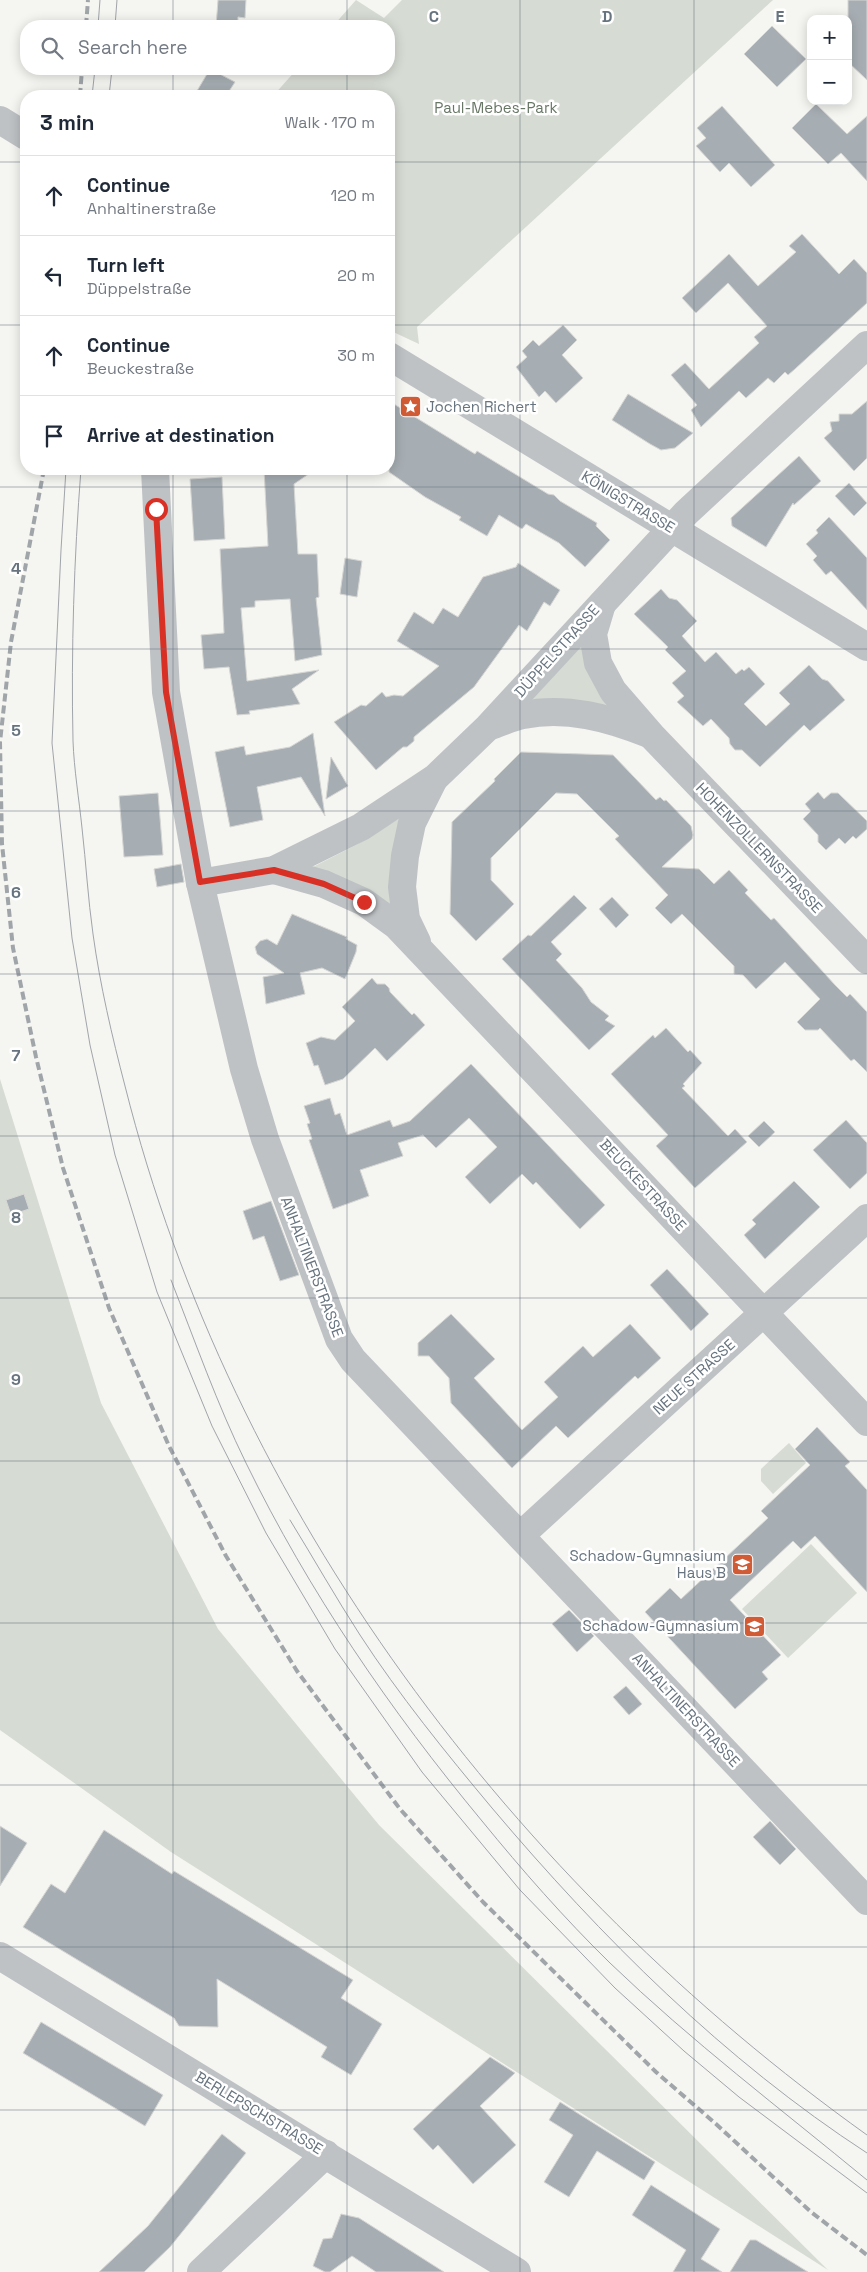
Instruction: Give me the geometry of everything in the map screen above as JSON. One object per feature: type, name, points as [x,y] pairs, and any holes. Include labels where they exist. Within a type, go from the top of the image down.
[{"type":"street","points":[[0,120],[20,132]]},
{"type":"street","name":"DÜPPELSTRASSE","points":[[200,882],[274,870],[361,826],[435,778],[488,727],[671,528],[867,345]]},
{"type":"street","name":"KÖNIGSTRASSE","points":[[395,360],[867,647]]},
{"type":"street","name":"ANHALTINERSTRASSE","points":[[155,475],[166,692],[200,882],[244,1069],[265,1140],[339,1339],[353,1360],[867,1901]]},
{"type":"street","name":"HOHENZOLLERNSTRASSE","points":[[603,600],[593,634],[598,663],[613,691],[652,736],[867,960]]},
{"type":"street","name":"HOHENZOLLERNSTRASSE","points":[[488,727],[522,715],[557,711],[589,715],[623,724],[652,736]]},
{"type":"street","name":"BEUCKESTRASSE","points":[[419,948],[406,919],[402,887],[404,864],[412,823],[435,778]]},
{"type":"street","name":"BEUCKESTRASSE","points":[[274,870],[324,884],[364,902],[397,926],[867,1422]]},
{"type":"street","name":"NEUE STRASSE","points":[[521,1535],[867,1218]]},
{"type":"street","name":"BERLEPSCHSTRASSE","points":[[0,1956],[517,2272]]},
{"type":"street","points":[[202,2272],[326,2154]]},
{"type":"green space","name":"Paul-Mebes-Park","points":[[356,0],[384,18],[402,0],[773,0],[417,327],[419,344],[395,333],[395,90],[278,90],[292,75],[395,75],[395,20],[338,20]]},
{"type":"green space","points":[[581,639],[609,706],[522,704]]},
{"type":"green space","points":[[400,818],[396,909],[311,868],[358,844]]},
{"type":"green space","points":[[0,1079],[101,1403],[218,1629],[379,1825],[828,2270],[171,1852],[0,1730]]},
{"type":"green space","points":[[789,1443],[806,1463],[773,1494],[761,1481],[761,1469]]},
{"type":"green space","points":[[811,1544],[857,1593],[788,1658],[742,1609]]},
{"type":"building","points":[[218,0],[246,0],[245,18],[238,17],[238,20],[216,20]]},
{"type":"building","points":[[848,0],[867,0],[867,80],[852,66],[852,15],[848,15]]},
{"type":"building","points":[[772,26],[806,59],[777,87],[744,54]]},
{"type":"building","points":[[206,75],[222,75],[235,82],[230,90],[198,90]]},
{"type":"building","points":[[815,105],[847,134],[867,116],[867,181],[841,153],[828,164],[792,128]]},
{"type":"building","points":[[722,106],[775,165],[751,187],[729,163],[720,172],[696,146],[706,138],[697,128]]},
{"type":"building","points":[[802,234],[839,274],[854,259],[867,273],[867,303],[788,375],[785,372],[774,383],[768,378],[746,398],[739,391],[701,427],[691,410],[697,405],[671,375],[685,363],[709,389],[759,343],[754,337],[767,326],[728,283],[696,313],[682,298],[729,254],[758,286],[796,252],[789,246]]},
{"type":"building","points":[[563,325],[577,340],[562,355],[583,378],[556,403],[545,391],[539,397],[516,367],[527,357],[522,351],[533,340],[539,346]]},
{"type":"building","points":[[628,394],[693,433],[675,448],[661,450],[650,444],[612,420]]},
{"type":"building","points":[[867,401],[867,458],[854,471],[824,438],[832,431],[830,422],[839,421],[839,414],[852,414]]},
{"type":"building","points":[[395,405],[475,454],[477,451],[548,494],[554,495],[560,501],[597,523],[596,526],[610,540],[585,567],[559,543],[526,524],[522,529],[499,515],[487,536],[459,520],[461,517],[425,497],[393,475],[395,475]]},
{"type":"building","points":[[799,456],[821,481],[794,505],[793,503],[766,547],[732,526],[731,518]]},
{"type":"building","points":[[264,475],[307,475],[294,484],[298,554],[317,554],[319,597],[316,598],[322,655],[295,661],[290,599],[255,601],[255,607],[241,608],[247,681],[319,670],[292,689],[300,704],[249,711],[250,714],[237,715],[229,667],[204,669],[201,635],[224,633],[220,549],[268,546]]},
{"type":"building","points":[[222,477],[225,539],[194,541],[190,479]]},
{"type":"building","points":[[849,483],[867,503],[854,516],[835,496]]},
{"type":"building","points":[[829,517],[867,558],[867,610],[831,571],[826,575],[813,560],[817,556],[806,544],[818,533],[816,530]]},
{"type":"building","points":[[345,558],[362,561],[357,597],[340,594]]},
{"type":"building","points":[[518,563],[560,590],[550,606],[544,602],[527,631],[519,625],[474,687],[414,737],[414,741],[407,747],[403,747],[376,770],[334,722],[361,705],[366,706],[382,692],[386,697],[394,695],[403,696],[439,666],[397,641],[414,612],[433,624],[443,608],[458,617],[483,577],[516,567]]},
{"type":"building","points":[[661,589],[669,598],[677,600],[697,621],[682,636],[705,662],[716,652],[736,674],[742,669],[744,671],[749,667],[765,684],[744,704],[766,726],[790,704],[779,693],[809,665],[822,679],[828,681],[845,700],[810,731],[804,725],[760,767],[742,750],[735,750],[730,744],[729,738],[711,719],[703,726],[677,702],[684,696],[672,683],[686,671],[665,650],[668,647],[634,614]]},
{"type":"building","points":[[313,733],[325,816],[301,777],[257,787],[263,820],[230,827],[215,752],[244,746],[246,755],[290,747]]},
{"type":"building","points":[[521,752],[613,755],[656,800],[660,797],[664,801],[666,800],[691,826],[693,835],[692,839],[662,867],[699,869],[714,884],[729,870],[748,890],[745,893],[771,920],[774,918],[835,985],[847,997],[850,994],[867,1012],[867,1072],[854,1059],[851,1061],[820,1028],[818,1030],[805,1030],[797,1022],[820,999],[785,962],[756,989],[743,975],[734,974],[734,966],[682,914],[671,924],[655,908],[668,895],[615,839],[619,836],[577,794],[556,793],[491,858],[491,880],[514,904],[476,941],[450,914],[452,822],[495,781],[494,779]]},
{"type":"building","points":[[331,757],[348,786],[326,799]]},
{"type":"building","points":[[818,792],[824,799],[831,793],[838,793],[867,821],[867,829],[856,839],[853,836],[845,844],[839,838],[826,850],[818,842],[818,835],[803,819],[811,811],[805,804]]},
{"type":"building","points":[[158,793],[163,855],[124,857],[119,796]]},
{"type":"building","points":[[181,864],[184,882],[157,887],[154,869]]},
{"type":"building","points":[[574,895],[587,908],[551,942],[562,954],[556,960],[582,988],[591,1002],[609,1016],[605,1020],[615,1026],[589,1050],[502,959],[528,935],[531,936]]},
{"type":"building","points":[[612,897],[629,915],[616,928],[599,909]]},
{"type":"building","points":[[292,914],[347,937],[346,939],[357,945],[356,952],[345,979],[322,968],[300,973],[305,994],[266,1004],[263,977],[284,973],[257,954],[255,947],[260,941],[267,939],[277,945]]},
{"type":"building","points":[[372,978],[377,984],[385,984],[412,1015],[414,1013],[425,1025],[387,1061],[375,1048],[343,1079],[325,1085],[318,1065],[314,1066],[306,1043],[321,1037],[335,1040],[355,1021],[342,1007]]},
{"type":"building","points":[[666,1028],[688,1052],[690,1050],[702,1063],[683,1084],[685,1086],[682,1088],[728,1136],[735,1129],[747,1142],[695,1188],[656,1146],[668,1135],[611,1074],[653,1035],[655,1038]]},
{"type":"building","points":[[471,1064],[605,1205],[580,1229],[536,1182],[533,1185],[522,1174],[490,1204],[465,1177],[497,1147],[469,1118],[436,1148],[423,1135],[398,1143],[403,1156],[360,1170],[369,1196],[333,1209],[309,1140],[312,1139],[307,1124],[310,1123],[304,1106],[330,1098],[335,1115],[340,1113],[347,1135],[390,1120],[393,1127],[410,1121]]},
{"type":"building","points":[[846,1120],[867,1143],[867,1173],[850,1189],[813,1150]]},
{"type":"building","points":[[764,1121],[775,1132],[759,1147],[748,1136]]},
{"type":"building","points":[[794,1181],[820,1207],[765,1259],[744,1235],[756,1224],[752,1220]]},
{"type":"building","points":[[24,1194],[29,1209],[11,1215],[6,1200]]},
{"type":"building","points":[[271,1201],[299,1275],[280,1281],[264,1236],[253,1240],[243,1211]]},
{"type":"building","points":[[667,1269],[709,1314],[691,1331],[650,1285]]},
{"type":"building","points":[[451,1314],[495,1359],[474,1378],[522,1430],[558,1397],[544,1382],[583,1346],[593,1357],[630,1324],[661,1358],[638,1379],[635,1376],[568,1438],[556,1426],[512,1468],[451,1403],[449,1378],[429,1356],[418,1356],[418,1343]]},
{"type":"building","name":"Schadow-Gymnasium Haus B","points":[[817,1427],[850,1462],[845,1466],[867,1490],[867,1592],[815,1536],[801,1549],[793,1541],[730,1600],[781,1655],[762,1672],[768,1679],[735,1709],[645,1612],[670,1588],[681,1599],[768,1518],[761,1511],[810,1465],[795,1449]]},
{"type":"building","points":[[569,1610],[594,1636],[577,1652],[552,1624]]},
{"type":"building","points":[[626,1686],[642,1704],[629,1715],[613,1697]]},
{"type":"building","points":[[770,1821],[796,1849],[780,1865],[753,1837]]},
{"type":"building","points":[[0,1826],[27,1843],[0,1886]]},
{"type":"building","points":[[104,1830],[172,1874],[174,1871],[353,1980],[341,1998],[382,2024],[351,2075],[321,2057],[327,2047],[217,1979],[218,2027],[179,2026],[174,2018],[23,1927],[51,1884],[65,1893]]},
{"type":"building","points":[[41,2022],[163,2095],[145,2126],[23,2053]]},
{"type":"building","points":[[490,2057],[515,2073],[480,2106],[516,2145],[473,2184],[438,2145],[433,2150],[413,2129]]},
{"type":"building","points":[[560,2102],[655,2162],[644,2180],[597,2151],[569,2197],[544,2182],[573,2135],[549,2120]]},
{"type":"building","points":[[222,2134],[246,2153],[170,2247],[144,2272],[99,2272],[148,2226]]},
{"type":"building","points":[[651,2185],[720,2229],[701,2259],[722,2272],[673,2272],[686,2250],[632,2215]]},
{"type":"building","points":[[341,2214],[359,2218],[444,2272],[376,2272],[352,2256],[330,2272],[325,2272],[313,2266],[323,2239],[332,2238]]},
{"type":"building","points":[[750,2240],[756,2240],[808,2272],[730,2272]]},
{"type":"tram line","points":[[98,20],[100,0]]},
{"type":"tram line","points":[[115,20],[117,0]]},
{"type":"tram line","points":[[93,90],[94,75]]},
{"type":"tram line","points":[[110,90],[111,75]]},
{"type":"tram line","points":[[66,475],[52,743],[72,938],[90,1045],[115,1155],[157,1292],[212,1426],[266,1533],[335,1649],[422,1772],[520,1890],[615,1988],[684,2051],[739,2097],[867,2193]]},
{"type":"tram line","points":[[81,475],[72,673],[73,741],[96,953],[125,1086],[173,1243],[236,1394],[313,1538],[403,1675],[505,1804],[617,1924],[738,2035],[867,2135]]},
{"type":"tram line","points":[[171,1280],[225,1418],[270,1511],[324,1604],[353,1649],[448,1779],[528,1876],[610,1963],[672,2020],[867,2180]]},
{"type":"tram line","points":[[290,1520],[342,1607],[407,1702],[492,1808],[576,1903],[667,1994],[714,2037],[814,2117],[867,2153]]},
{"type":"railway","points":[[86,20],[88,0]]},
{"type":"railway","points":[[80,90],[82,75]]},
{"type":"railway","points":[[43,475],[11,642],[0,742],[2,844],[13,948],[36,1057],[63,1168],[109,1308],[169,1446],[226,1556],[297,1671],[400,1809],[483,1902],[656,2072],[716,2124],[811,2212],[867,2255]]},
{"type":"place","name":"Jochen Richert","points":[[410,407]]},
{"type":"place","name":"Schadow-Gymnasium Haus B","points":[[742,1565]]},
{"type":"place","name":"Schadow-Gymnasium","points":[[755,1626]]},
{"type":"route","points":[[156,509],[166,692],[200,882],[274,870],[324,884],[364,902]]}]
